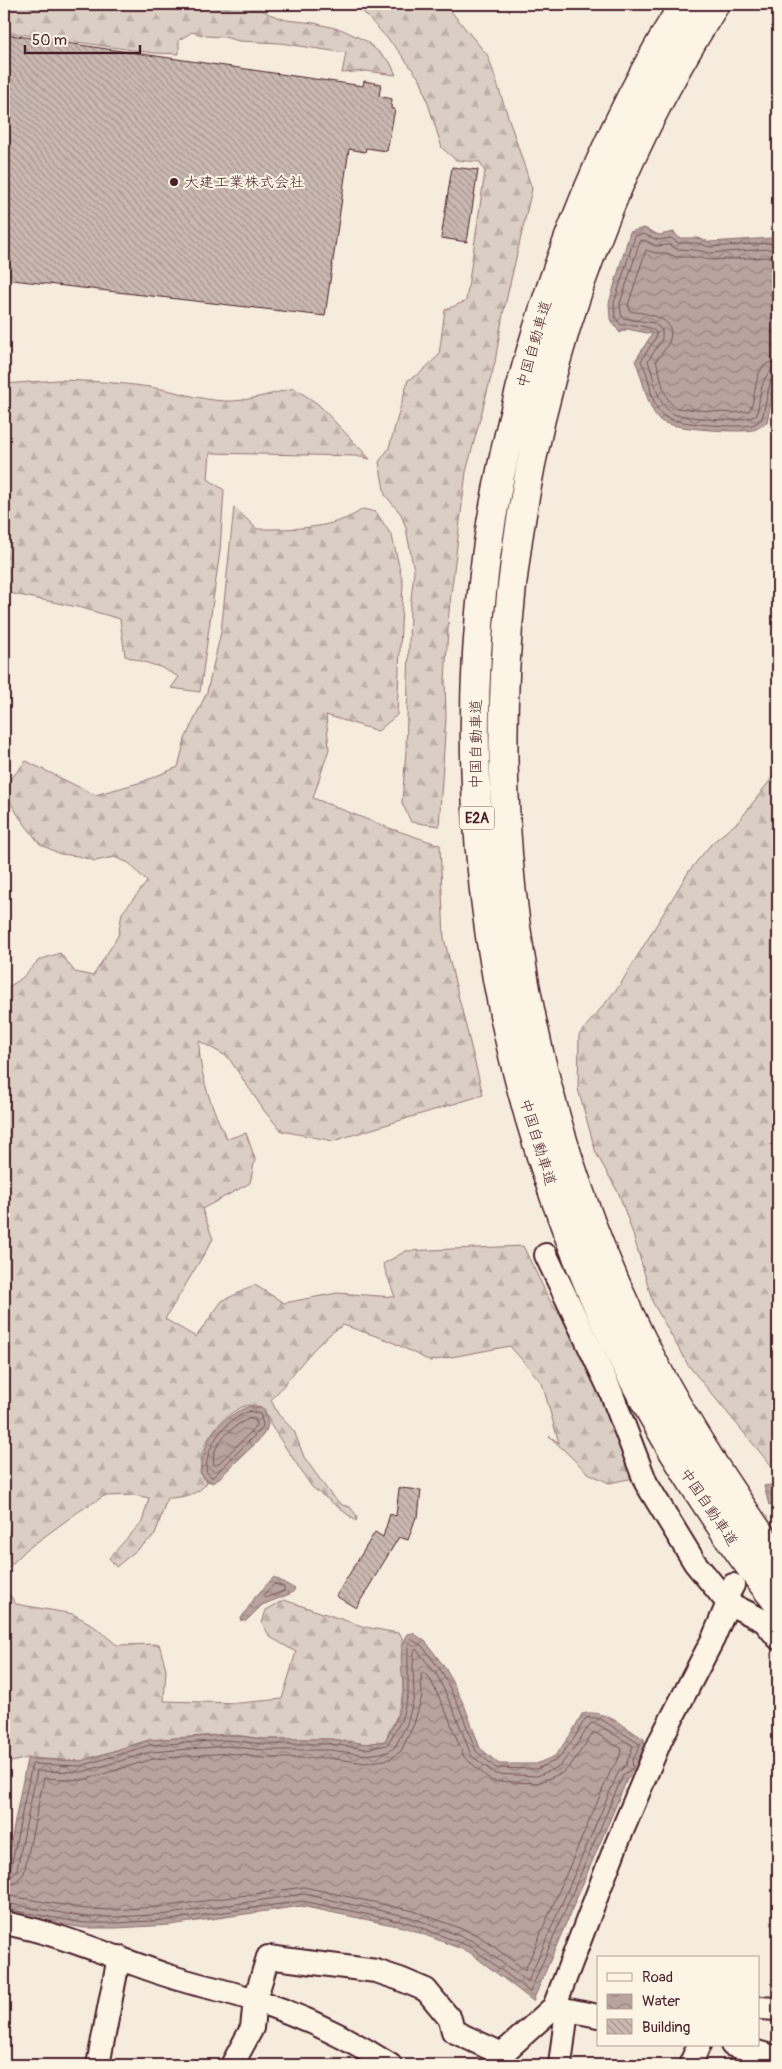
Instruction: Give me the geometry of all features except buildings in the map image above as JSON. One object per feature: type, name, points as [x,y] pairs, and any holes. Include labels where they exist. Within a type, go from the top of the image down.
[{"type":"highway","name":"中国自動車道","points":[[684,4],[634,92],[598,166],[565,244],[539,323],[516,407],[497,490],[484,574],[477,657],[475,735],[477,816],[484,895],[500,995],[514,1062],[535,1141],[563,1222],[594,1296],[630,1373],[670,1446],[713,1515],[778,1603]]},
{"type":"highway","name":"中国自動車道","points":[[715,4],[654,110],[621,181],[592,253],[565,330],[542,413],[524,498],[512,577],[502,732],[505,816],[512,897],[523,976],[561,1134],[587,1209],[615,1278],[649,1353],[687,1424],[733,1496],[778,1560]]},
{"type":"street","points":[[546,1255],[611,1392],[646,1483],[695,1564],[764,1621],[778,1638]]},
{"type":"street","points":[[560,2065],[561,2009],[617,1843],[661,1739],[713,1639],[730,1594]]},
{"type":"street","points":[[4,1923],[119,1957],[166,1975],[255,2000],[308,2021],[364,2048],[390,2065]]},
{"type":"street","points":[[98,2065],[119,1957]]},
{"type":"street","points":[[232,2065],[252,2028],[255,2000],[268,1957],[376,1972],[426,1990],[450,2019],[453,2031],[498,2059],[561,2009],[597,2016]]},
{"type":"street","points":[[760,2008],[778,2009]]},
{"type":"street","points":[[690,2065],[699,2046]]},
{"type":"street","points":[[736,2046],[778,2058]]},
{"type":"green space","points":[[4,4],[218,4],[256,6],[269,14],[286,20],[314,23],[343,30],[366,41],[390,62],[396,75],[366,71],[342,73],[346,53],[280,43],[239,41],[192,32],[179,40],[179,54],[154,53],[4,32]]},
{"type":"green space","points":[[356,4],[445,4],[488,56],[532,189],[503,314],[495,362],[466,472],[449,611],[445,681],[446,718],[439,826],[411,822],[402,803],[406,751],[410,609],[414,571],[406,528],[401,514],[385,495],[379,462],[389,448],[408,380],[420,373],[439,355],[445,310],[466,301],[485,172],[480,162],[456,160],[442,148],[421,81],[397,49]]},
{"type":"green space","points":[[58,380],[136,385],[225,401],[249,399],[294,388],[318,404],[370,459],[355,456],[210,453],[208,479],[224,490],[220,551],[200,692],[171,688],[179,677],[160,667],[125,656],[120,619],[82,608],[4,592],[4,384]]},
{"type":"green space","points":[[234,507],[257,529],[326,525],[351,516],[363,509],[376,512],[392,536],[403,583],[397,715],[378,731],[326,715],[329,749],[313,798],[386,827],[440,845],[444,938],[483,1095],[333,1141],[282,1131],[265,1112],[228,1057],[199,1041],[204,1079],[221,1128],[227,1139],[246,1133],[255,1159],[250,1183],[202,1209],[213,1239],[165,1319],[196,1337],[222,1301],[255,1285],[284,1303],[337,1293],[395,1297],[383,1264],[406,1251],[523,1246],[550,1301],[587,1355],[634,1478],[609,1483],[588,1473],[549,1436],[559,1443],[542,1383],[510,1346],[430,1361],[388,1340],[343,1325],[313,1350],[271,1400],[278,1414],[294,1431],[304,1457],[331,1495],[342,1505],[350,1507],[357,1516],[356,1521],[312,1487],[270,1424],[264,1409],[249,1405],[230,1414],[218,1425],[204,1446],[200,1473],[207,1482],[204,1486],[189,1495],[167,1498],[155,1535],[116,1567],[109,1558],[142,1522],[149,1498],[135,1495],[104,1496],[78,1512],[26,1550],[4,1572],[4,990],[22,978],[39,960],[60,953],[75,972],[93,976],[118,936],[122,913],[147,882],[129,863],[114,857],[95,861],[78,856],[60,854],[40,844],[20,818],[4,792],[4,787],[26,761],[95,795],[142,782],[178,767],[185,739],[207,692],[221,632]]},
{"type":"green space","points":[[778,770],[778,1474],[688,1365],[653,1303],[619,1194],[596,1153],[578,1089],[579,1035],[620,985],[689,871],[712,843],[739,821]]},
{"type":"green space","points":[[4,1587],[16,1604],[73,1614],[91,1624],[117,1645],[159,1644],[166,1669],[164,1701],[240,1703],[282,1699],[296,1652],[270,1637],[262,1623],[266,1610],[284,1600],[365,1627],[398,1633],[402,1637],[403,1694],[396,1718],[385,1741],[366,1744],[331,1739],[264,1739],[228,1734],[149,1740],[81,1761],[27,1758],[4,1764]]},
{"type":"water","points":[[644,228],[659,235],[674,232],[679,238],[697,238],[710,242],[772,238],[778,240],[778,369],[767,422],[759,428],[746,431],[706,430],[667,424],[656,416],[635,361],[652,334],[627,329],[620,333],[610,319],[609,303],[630,232]]},
{"type":"water","points":[[250,1406],[264,1409],[268,1424],[266,1431],[214,1483],[207,1481],[201,1473],[202,1461],[214,1431],[229,1417]]},
{"type":"water","points":[[776,1484],[778,1501],[769,1505],[764,1486]]},
{"type":"water","points":[[274,1577],[295,1589],[292,1593],[262,1605],[246,1621],[240,1620],[256,1596]]},
{"type":"water","points":[[413,1633],[426,1642],[446,1669],[465,1707],[480,1748],[499,1764],[536,1764],[555,1756],[571,1734],[582,1714],[590,1713],[607,1716],[644,1739],[646,1746],[637,1762],[639,1767],[635,1774],[628,1777],[533,2001],[469,1952],[407,1928],[301,1906],[170,1925],[116,1928],[84,1928],[4,1914],[4,1878],[27,1759],[81,1761],[149,1740],[228,1735],[263,1739],[331,1739],[366,1744],[385,1741],[401,1706],[403,1693],[402,1647],[408,1634]]},
{"type":"place","name":"大建工業株式会社","points":[[174,182]]}]
